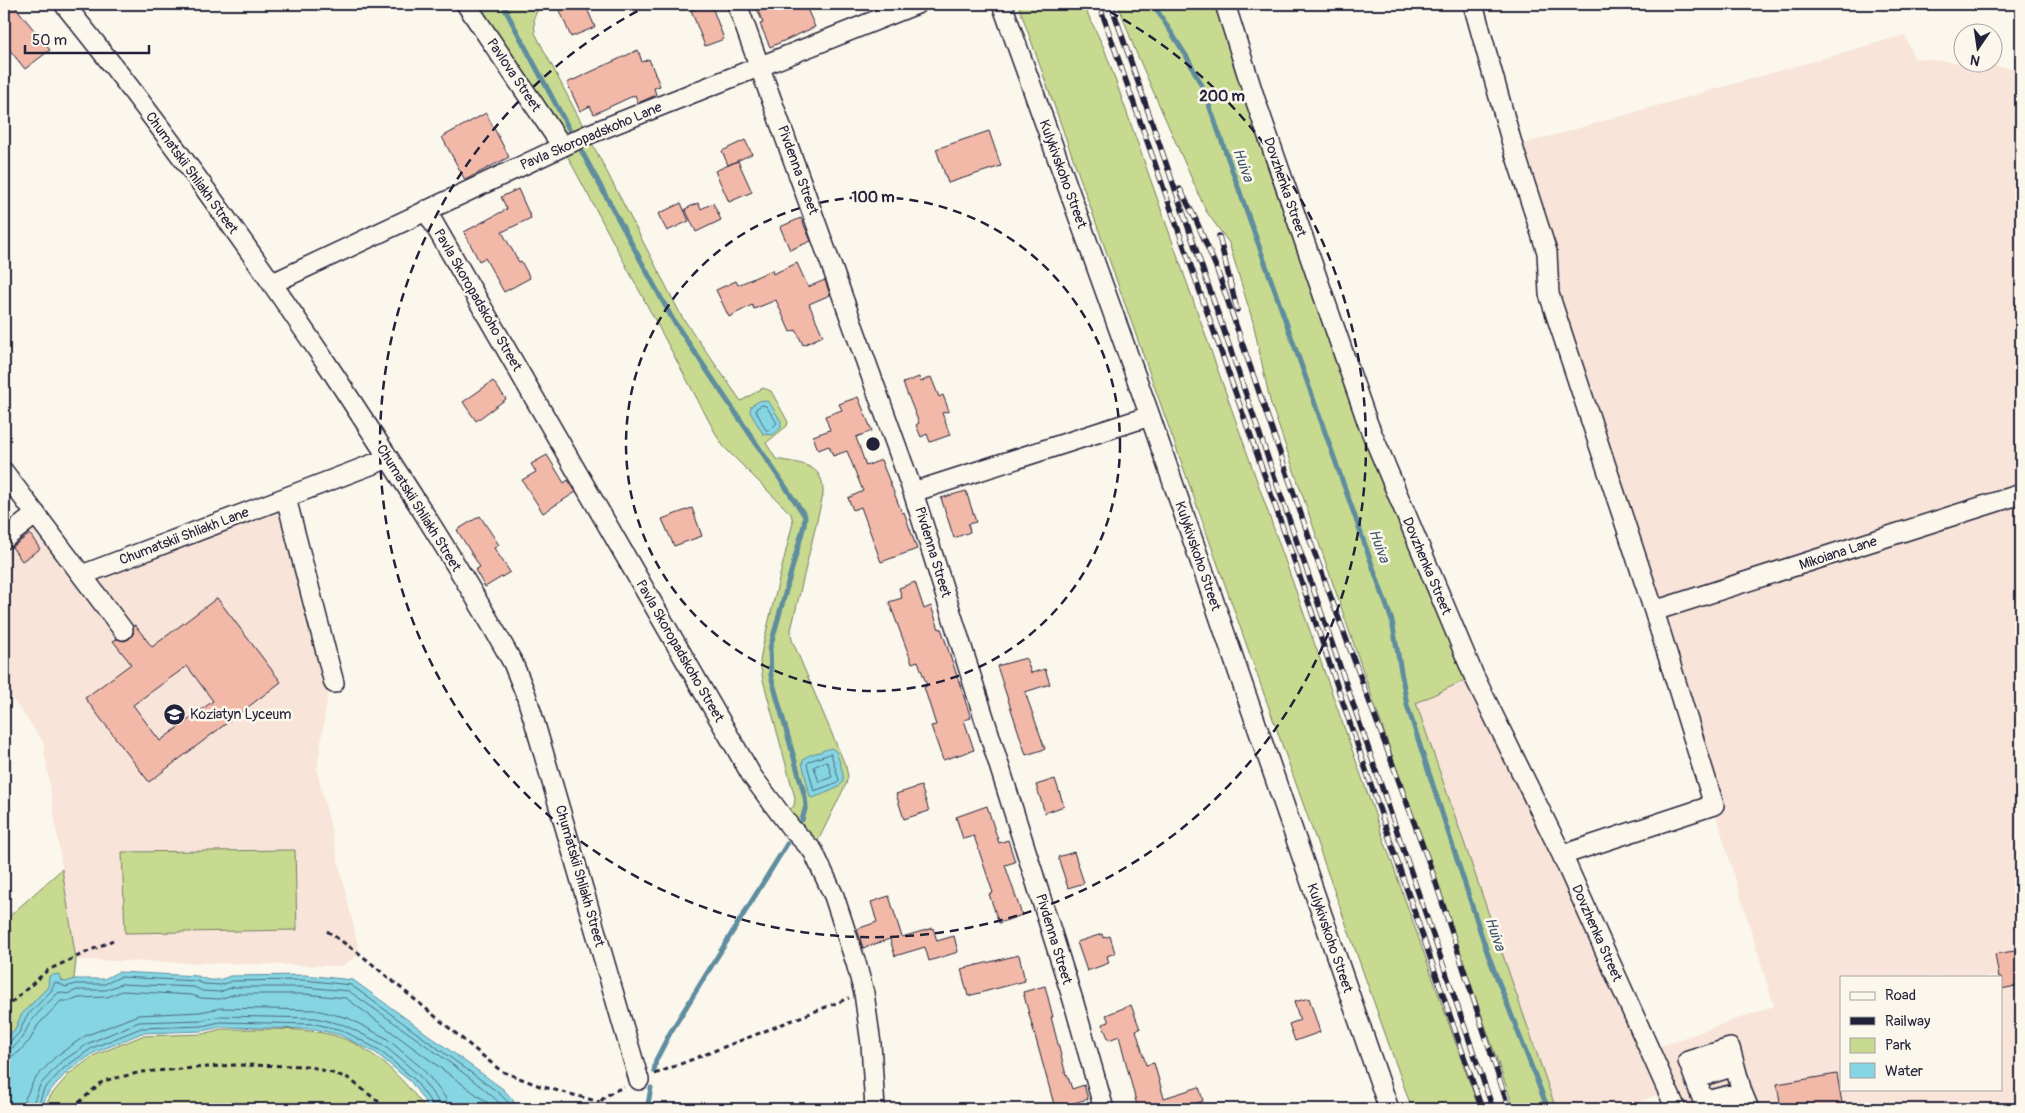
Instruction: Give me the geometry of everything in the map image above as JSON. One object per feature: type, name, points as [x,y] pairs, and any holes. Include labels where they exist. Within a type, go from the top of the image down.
[{"type":"street","name":"Chumatskii Shliakh Street","points":[[64,4],[115,68],[273,283],[389,458],[495,630],[513,663],[526,695],[639,1080]]},
{"type":"street","name":"Pavlova Street","points":[[466,4],[562,146]]},
{"type":"street","name":"Pivdenna Street","points":[[737,4],[913,492],[1073,1000],[1104,1109]]},
{"type":"street","name":"Pavla Skoropadskoho Lane","points":[[273,283],[562,146],[916,4]]},
{"type":"street","name":"Kulykivskoho Street","points":[[1002,4],[1150,416],[1389,1109]]},
{"type":"street","name":"Dovzhenka Street","points":[[1225,4],[1254,99],[1368,424],[1474,676],[1562,855],[1674,1104]]},
{"type":"street","points":[[1473,4],[1513,146],[1547,252],[1549,294],[1654,612],[1714,806],[1562,855]]},
{"type":"street","name":"Pavla Skoropadskoho Street","points":[[426,210],[752,776],[791,828],[813,851],[820,863],[840,914],[864,993],[871,1037],[875,1109]]},
{"type":"street","points":[[913,492],[1150,416]]},
{"type":"street","name":"Chumatskii Shliakh Lane","points":[[82,575],[389,458]]},
{"type":"street","points":[[4,472],[123,630]]},
{"type":"street","name":"Mikoiana Lane","points":[[1654,612],[2021,494]]},
{"type":"street","points":[[286,498],[334,683]]},
{"type":"street","points":[[4,539],[36,514]]},
{"type":"street","points":[[1706,1109],[1688,1061],[1730,1048],[1745,1101]]},
{"type":"street","points":[[1674,1104],[1699,1091]]},
{"type":"street","points":[[1699,1091],[1706,1102],[1745,1101]]},
{"type":"street","points":[[1718,1109],[1745,1101]]},
{"type":"path","points":[[327,930],[360,954],[501,1071],[540,1086],[600,1102]]},
{"type":"path","points":[[4,1009],[48,970],[113,940]]},
{"type":"path","points":[[597,1109],[600,1102],[610,1093],[639,1080],[864,993]]},
{"type":"path","points":[[72,1109],[103,1081],[142,1072],[234,1065],[309,1066],[348,1078],[384,1106],[385,1109]]},
{"type":"shaded area","points":[[1905,35],[1914,58],[1952,62],[1952,72],[2002,72],[2002,67],[2021,69],[2021,1109],[1676,1109],[1668,1090],[1624,1109],[1556,1109],[1416,702],[1474,676],[1649,1050],[1774,1006],[1513,147]]},
{"type":"shaded area","name":"Koziatyn Lyceum","points":[[284,506],[329,686],[317,770],[360,954],[342,966],[76,960],[43,741],[4,687],[4,539],[36,514],[83,575]]},
{"type":"green space","points":[[472,4],[540,4],[534,18],[535,33],[682,317],[741,401],[763,388],[771,391],[788,422],[787,426],[766,443],[776,459],[810,467],[816,471],[823,484],[823,495],[791,630],[792,640],[846,767],[848,776],[846,784],[813,851],[782,816],[794,806],[795,798],[763,680],[760,662],[793,522],[791,514],[724,447],[718,438],[562,146]]},
{"type":"green space","points":[[1018,4],[1083,4],[1104,48],[1479,1109],[1412,1109]]},
{"type":"green space","points":[[1118,4],[1225,4],[1255,99],[1474,676],[1416,703],[1556,1109],[1514,1109],[1270,401],[1253,322],[1229,243],[1206,211],[1135,50]]},
{"type":"green space","points":[[295,850],[297,930],[125,933],[122,852]]},
{"type":"green space","points":[[62,869],[76,960],[74,979],[66,983],[62,981],[48,987],[22,1014],[15,1029],[4,1041],[4,921]]},
{"type":"green space","points":[[221,1029],[312,1031],[352,1042],[377,1057],[408,1087],[426,1109],[44,1109],[51,1095],[69,1074],[95,1055],[142,1036],[203,1034]]},
{"type":"water","points":[[761,400],[769,402],[781,421],[781,428],[773,435],[763,434],[750,412],[751,406]]},
{"type":"water","points":[[831,748],[836,751],[840,763],[842,783],[833,790],[813,798],[810,797],[802,762],[807,756]]},
{"type":"water","points":[[118,972],[198,976],[214,980],[230,976],[305,975],[353,980],[503,1089],[513,1100],[516,1109],[430,1109],[411,1082],[376,1053],[340,1035],[315,1029],[220,1027],[203,1031],[142,1033],[94,1053],[67,1072],[48,1093],[41,1109],[4,1109],[4,1041],[15,1029],[22,1014],[48,987],[49,976],[59,974],[62,981],[66,982],[74,979],[104,979]]},
{"type":"building","points":[[4,4],[13,4],[50,50],[25,69],[4,43]]},
{"type":"building","points":[[557,4],[585,4],[595,27],[571,37]]},
{"type":"building","points":[[711,4],[724,39],[705,46],[691,10]]},
{"type":"building","points":[[755,4],[805,4],[815,27],[770,47],[760,24],[763,23]]},
{"type":"building","points":[[638,50],[642,62],[649,59],[660,86],[654,88],[656,95],[638,103],[635,95],[594,114],[590,106],[580,111],[567,83]]},
{"type":"building","points":[[486,113],[509,157],[465,180],[442,137]]},
{"type":"building","points":[[989,131],[1001,166],[948,183],[936,149]]},
{"type":"building","points":[[745,140],[752,154],[728,165],[722,151]]},
{"type":"building","points":[[738,161],[752,192],[729,202],[715,171]]},
{"type":"building","points":[[518,189],[531,218],[502,232],[530,278],[504,292],[485,258],[479,261],[464,232],[507,209],[501,197]]},
{"type":"building","points":[[681,203],[689,221],[667,231],[658,214]]},
{"type":"building","points":[[698,203],[701,209],[713,203],[721,220],[696,232],[685,209]]},
{"type":"building","points":[[801,218],[811,241],[790,250],[780,227]]},
{"type":"building","points":[[797,263],[808,287],[825,280],[830,295],[809,304],[823,336],[803,345],[796,330],[790,332],[776,300],[754,309],[752,305],[729,317],[716,290],[736,281],[738,285],[772,270],[773,274]]},
{"type":"building","points":[[919,377],[920,382],[931,377],[939,397],[943,395],[949,411],[942,413],[950,435],[930,442],[927,434],[921,437],[916,425],[919,423],[903,383]]},
{"type":"building","points":[[493,381],[506,399],[476,421],[463,402]]},
{"type":"building","points":[[858,397],[872,431],[856,437],[866,466],[881,460],[902,513],[904,512],[917,549],[881,562],[861,507],[853,510],[848,498],[863,491],[847,451],[833,456],[829,446],[818,450],[813,436],[830,430],[825,416],[842,410],[839,404]]},
{"type":"building","points":[[547,455],[564,483],[568,480],[576,492],[543,513],[522,480],[536,472],[531,464]]},
{"type":"building","points":[[966,491],[976,522],[968,524],[970,532],[954,538],[941,498]]},
{"type":"building","points":[[692,508],[702,536],[674,546],[662,519]]},
{"type":"building","points":[[480,516],[499,545],[494,548],[510,572],[485,587],[475,570],[480,567],[457,530]]},
{"type":"building","points":[[30,534],[40,549],[22,561],[12,547]]},
{"type":"building","points":[[915,582],[924,609],[931,606],[939,629],[941,628],[971,718],[964,720],[974,750],[943,760],[931,726],[936,725],[924,687],[927,686],[918,661],[912,663],[889,602],[902,598],[899,588]]},
{"type":"building","points":[[217,598],[281,682],[149,782],[85,698],[131,664],[113,641],[129,639],[133,634],[133,626],[135,625],[152,647]],"holes":[[[187,666],[213,701],[160,741],[133,705]]]},
{"type":"building","points":[[1026,658],[1031,673],[1045,669],[1050,684],[1025,692],[1045,749],[1026,755],[997,666]]},
{"type":"building","points":[[1055,779],[1064,806],[1045,813],[1036,785]]},
{"type":"building","points":[[921,786],[929,811],[904,819],[896,794]]},
{"type":"building","points":[[987,806],[999,843],[1008,840],[1015,862],[1005,865],[1022,915],[999,923],[989,894],[993,893],[974,836],[963,839],[956,817]]},
{"type":"building","points":[[1074,852],[1084,883],[1068,888],[1058,857]]},
{"type":"building","points":[[889,896],[902,937],[933,928],[937,941],[954,936],[958,952],[929,961],[925,947],[895,956],[890,939],[863,948],[857,929],[877,922],[871,902]]},
{"type":"building","points":[[1102,934],[1103,938],[1110,936],[1115,953],[1107,956],[1109,963],[1087,971],[1077,942]]},
{"type":"building","points":[[2021,950],[2021,985],[2002,989],[2002,976],[1999,976],[1995,954]]},
{"type":"building","points":[[1019,955],[1025,981],[968,996],[961,969]]},
{"type":"building","points":[[1045,986],[1066,1075],[1072,1089],[1084,1085],[1088,1099],[1055,1108],[1023,992]]},
{"type":"building","points":[[1309,998],[1320,1032],[1295,1041],[1289,1024],[1300,1020],[1294,1002]]},
{"type":"building","points":[[1131,1005],[1140,1029],[1136,1030],[1146,1065],[1154,1063],[1164,1098],[1199,1087],[1203,1101],[1176,1109],[1138,1109],[1119,1036],[1109,1040],[1102,1024],[1109,1022],[1106,1015]]},
{"type":"building","points":[[1837,1074],[1843,1109],[1781,1109],[1777,1084]]},
{"type":"waterway","points":[[505,4],[506,11],[569,129]]},
{"type":"waterway","name":"Huiva","points":[[1153,4],[1187,57],[1203,88],[1392,621],[1407,705],[1487,952],[1548,1109]]},
{"type":"waterway","points":[[582,152],[673,320],[805,516],[770,648],[771,676],[805,797],[806,806],[802,820]]},
{"type":"waterway","points":[[654,1071],[656,1060],[670,1033],[787,844]]},
{"type":"waterway","points":[[647,1109],[651,1088]]},
{"type":"railway","points":[[1099,4],[1292,554],[1482,1109]]},
{"type":"railway","points":[[1111,4],[1493,1109]]},
{"type":"railway","points":[[1180,189],[1196,220],[1216,267],[1312,546],[1432,871],[1509,1109]]},
{"type":"railway","points":[[1219,236],[1237,310]]},
{"type":"place","name":"Koziatyn Lyceum","points":[[174,714]]}]
